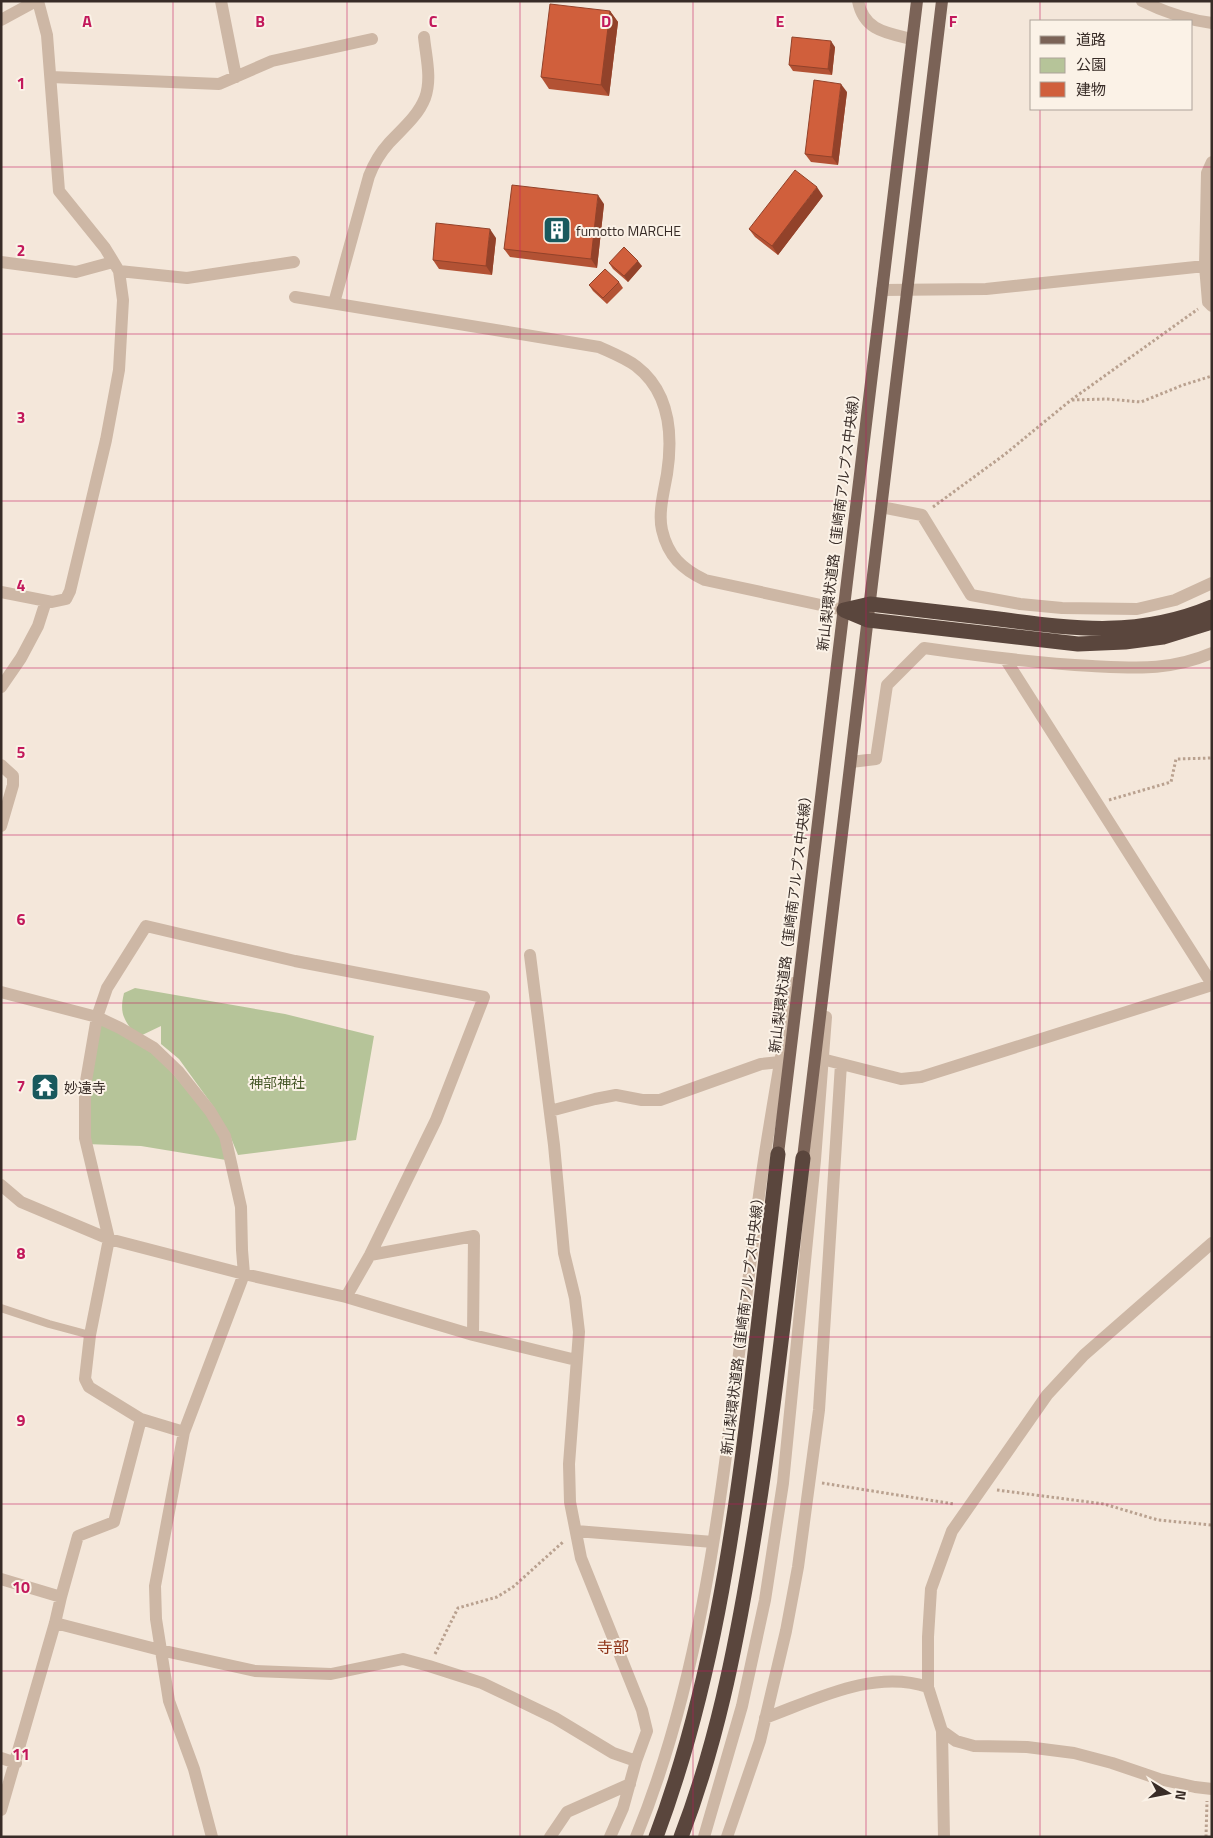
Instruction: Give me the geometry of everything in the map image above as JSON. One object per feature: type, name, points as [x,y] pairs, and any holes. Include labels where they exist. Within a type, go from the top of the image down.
[{"type":"highway","points":[[844,610],[870,604],[1080,629],[1120,629],[1158,624],[1192,615],[1212,607]]},
{"type":"highway","points":[[844,610],[868,620],[1078,644],[1163,638],[1193,630],[1212,622]]},
{"type":"highway","name":"新山梨環状道路（韮崎南アルプス中央線）","points":[[656,1837],[691,1730],[708,1660],[726,1571],[741,1473],[778,1154]]},
{"type":"highway","points":[[680,1837],[691,1811],[713,1739],[731,1667],[764,1477],[803,1158]]},
{"type":"main road","name":"新山梨環状道路（韮崎南アルプス中央線）","points":[[778,1154],[917,1]]},
{"type":"main road","points":[[803,1158],[942,1]]},
{"type":"street","points":[[221,1],[236,77]]},
{"type":"street","points":[[858,1],[862,15],[870,26],[884,32],[912,39]]},
{"type":"street","points":[[1142,1],[1160,10],[1212,23]]},
{"type":"street","points":[[1,20],[34,2],[48,35],[59,191],[105,248],[116,266],[124,300],[119,370],[106,440],[70,591],[66,599],[52,602],[1,592]]},
{"type":"street","points":[[334,303],[374,164],[388,144],[410,121],[425,99],[428,72],[424,37]]},
{"type":"street","points":[[51,77],[220,84],[272,61],[372,39]]},
{"type":"street","points":[[1210,304],[1205,266],[1207,173],[1212,162]]},
{"type":"street","points":[[1,262],[76,272],[116,266],[187,278],[294,262]]},
{"type":"street","points":[[882,290],[986,289],[1205,266]]},
{"type":"street","points":[[294,297],[599,348],[621,357],[638,367],[653,384],[662,401],[668,420],[671,440],[662,506],[662,528],[667,545],[676,559],[688,572],[705,580],[844,610]]},
{"type":"street","points":[[881,507],[922,515],[971,595],[1020,604],[1062,608],[1137,609],[1175,600],[1212,583]]},
{"type":"street","points":[[1,687],[21,658],[38,626],[46,601]]},
{"type":"street","points":[[851,762],[876,759],[887,685],[924,648],[1042,664],[1161,667],[1196,659],[1212,653]]},
{"type":"street","points":[[822,1059],[901,1079],[921,1077],[1212,985],[1006,660]]},
{"type":"street","points":[[1,765],[13,776],[14,785],[1,826]]},
{"type":"street","points":[[636,1837],[651,1801],[677,1717],[697,1630],[727,1450],[764,1162],[817,833]]},
{"type":"street","points":[[704,1837],[742,1706],[764,1600],[783,1482],[815,1160],[835,895]]},
{"type":"street","points":[[184,1432],[141,1419],[89,1387],[85,1379],[90,1335],[109,1239],[85,1138],[85,1087],[97,1017],[107,988],[146,926],[295,961],[484,997],[436,1120],[370,1255],[346,1297]]},
{"type":"street","points":[[530,955],[550,1111],[564,1253],[575,1298],[580,1332],[576,1360],[569,1464],[570,1502],[581,1558],[642,1710],[647,1731],[623,1808],[610,1837]]},
{"type":"street","points":[[1,992],[97,1017],[154,1048],[178,1071],[210,1111],[225,1136],[242,1206],[244,1274],[184,1432],[155,1586],[156,1618],[169,1701],[194,1769],[212,1837]]},
{"type":"street","points":[[550,1111],[595,1099],[616,1096],[642,1100],[660,1100],[761,1064],[780,1062]]},
{"type":"street","points":[[728,1837],[766,1718],[786,1631],[798,1567],[819,1410],[841,1064]]},
{"type":"street","points":[[1,1185],[21,1202],[109,1239],[244,1274],[346,1297],[473,1335],[576,1360]]},
{"type":"street","points":[[370,1255],[474,1236],[473,1335]]},
{"type":"street","points":[[944,1837],[942,1731],[928,1687],[931,1589],[952,1531],[1047,1395],[1077,1362],[1212,1243]]},
{"type":"street","points":[[1,1810],[16,1763],[78,1536],[114,1522],[141,1419]]},
{"type":"street","points":[[576,1531],[712,1542]]},
{"type":"street","points":[[1,1579],[60,1597]]},
{"type":"street","points":[[55,1623],[160,1650],[255,1671],[331,1674],[403,1660],[429,1666],[482,1683],[555,1718],[613,1753],[636,1762]]},
{"type":"street","points":[[766,1718],[846,1688],[868,1683],[911,1682],[928,1687]]},
{"type":"street","points":[[942,1731],[956,1742],[974,1746],[1027,1747],[1074,1753],[1112,1763],[1159,1779],[1210,1788]]},
{"type":"street","points":[[1,1758],[16,1763]]},
{"type":"street","points":[[550,1837],[566,1812],[630,1784]]},
{"type":"lane","points":[[1,1308],[90,1335]]},
{"type":"path","points":[[922,515],[1004,455],[1071,400],[1210,304]]},
{"type":"path","points":[[1071,400],[1107,398],[1141,402],[1183,385],[1212,376]]},
{"type":"path","points":[[1097,804],[1172,782],[1176,759],[1212,758]]},
{"type":"path","points":[[810,1481],[968,1506]]},
{"type":"path","points":[[982,1488],[1104,1504],[1158,1520],[1212,1525]]},
{"type":"path","points":[[429,1666],[458,1608],[497,1597],[513,1587],[576,1531]]},
{"type":"path","points":[[1206,1837],[1210,1788]]},
{"type":"green space","name":"神部神社","points":[[135,988],[285,1014],[374,1036],[356,1140],[238,1155],[213,1106],[179,1059],[161,1044],[161,1026],[138,1037],[149,1045],[225,1136],[226,1160],[141,1146],[86,1144],[97,1017],[136,1036],[122,1011],[124,993]]},
{"type":"building","points":[[550,4],[610,11],[601,85],[541,77]]},
{"type":"building","points":[[792,37],[831,41],[828,69],[789,65]]},
{"type":"building","points":[[814,80],[841,84],[832,157],[805,154]]},
{"type":"building","points":[[795,170],[817,187],[772,246],[749,229]]},
{"type":"building","name":"fumotto MARCHE","points":[[512,185],[598,195],[591,259],[504,249]]},
{"type":"building","points":[[436,223],[490,229],[486,266],[433,260]]},
{"type":"building","points":[[624,247],[638,261],[624,276],[609,263]]},
{"type":"building","points":[[605,269],[619,282],[603,298],[589,285]]},
{"type":"place","name":"fumotto MARCHE","points":[[557,230]]},
{"type":"place","name":"妙遠寺","points":[[45,1087]]},
{"type":"district","name":"寺部","points":[[613,1647]]}]
